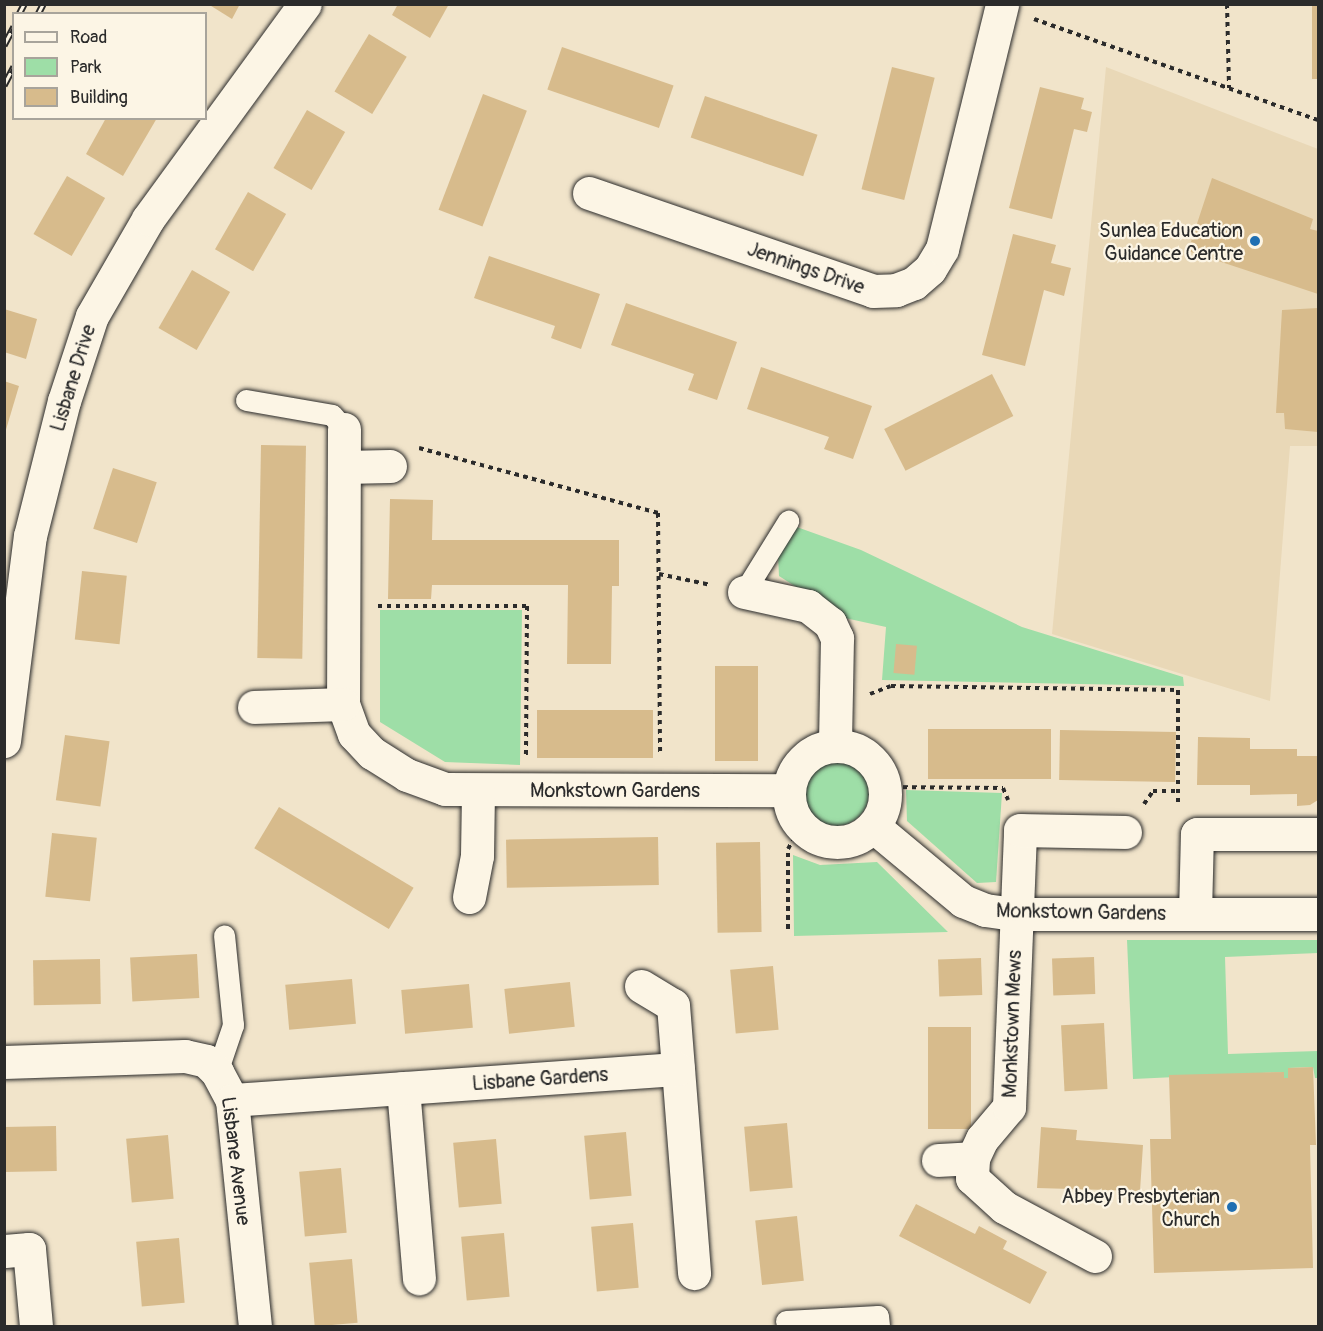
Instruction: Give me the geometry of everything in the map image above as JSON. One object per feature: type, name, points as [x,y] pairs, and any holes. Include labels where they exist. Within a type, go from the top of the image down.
[{"type":"street","name":"Lisbane Drive","points":[[4,741],[30,536],[64,401],[92,316],[148,219],[305,4]]},
{"type":"street","name":"Jennings Drive","points":[[589,193],[873,291],[896,290],[914,283],[930,269],[942,249],[1003,6]]},
{"type":"street","name":"Monkstown Gardens","points":[[344,429],[343,704],[354,734],[372,753],[407,775],[445,789],[789,790]]},
{"type":"street","points":[[344,467],[390,466]]},
{"type":"street","points":[[744,592],[808,606],[830,623],[837,638],[835,746]]},
{"type":"street","points":[[254,707],[343,704]]},
{"type":"street","points":[[835,746],[862,753],[873,762],[885,787],[885,801],[873,826],[860,836],[829,841],[801,826],[792,812],[789,790],[797,767],[807,756],[835,746]]},
{"type":"street","points":[[469,897],[477,856],[478,790]]},
{"type":"street","name":"Monkstown Gardens","points":[[873,826],[963,901],[985,910],[1015,914],[1318,914]]},
{"type":"street","points":[[1020,830],[1125,832]]},
{"type":"street","name":"Monkstown Mews","points":[[973,1158],[982,1139],[1009,1107],[1020,830]]},
{"type":"street","points":[[1196,914],[1197,834],[1317,834]]},
{"type":"street","points":[[641,986],[673,1005],[694,1273]]},
{"type":"street","name":"Lisbane Avenue","points":[[4,1062],[185,1056],[206,1061],[217,1072],[232,1101],[255,1326]]},
{"type":"street","name":"Lisbane Gardens","points":[[232,1101],[678,1069]]},
{"type":"street","points":[[403,1088],[419,1278]]},
{"type":"street","points":[[938,1161],[973,1158],[972,1178],[1004,1207],[1095,1256]]},
{"type":"street","points":[[5,1251],[28,1249],[36,1326]]},
{"type":"lane","points":[[246,400],[332,414],[344,429]]},
{"type":"lane","points":[[744,592],[788,521]]},
{"type":"lane","points":[[217,1072],[233,1025],[224,935]]},
{"type":"lane","points":[[786,1320],[878,1316],[879,1326]]},
{"type":"path","points":[[1227,4],[1229,88]]},
{"type":"path","points":[[1003,6],[1318,120]]},
{"type":"path","points":[[390,466],[407,447],[434,449],[658,513],[660,789]]},
{"type":"path","points":[[659,573],[744,592]]},
{"type":"path","points":[[343,607],[527,606],[526,790]]},
{"type":"path","points":[[836,708],[891,686],[1178,690],[1178,814]]},
{"type":"path","points":[[885,787],[1003,788],[1020,830]]},
{"type":"path","points":[[788,929],[788,849],[801,826]]},
{"type":"shaded area","points":[[1106,67],[1318,149],[1318,446],[1290,446],[1270,701],[1052,634]]},
{"type":"green space","points":[[794,526],[861,550],[1022,627],[1183,677],[1184,686],[882,680],[886,627],[845,618],[779,576],[778,555]]},
{"type":"green space","points":[[380,610],[522,610],[520,765],[445,762],[380,722]]},
{"type":"green space","points":[[836,760],[848,763],[859,770],[866,781],[869,793],[866,805],[859,816],[848,823],[836,826],[824,823],[813,816],[806,805],[803,793],[806,781],[813,770],[824,763]]},
{"type":"green space","points":[[906,790],[1002,793],[996,882],[977,883],[907,821]]},
{"type":"green space","points":[[793,855],[820,865],[877,862],[948,932],[794,936]]},
{"type":"green space","points":[[1127,940],[1318,940],[1318,953],[1225,957],[1228,1054],[1318,1051],[1318,1078],[1315,1078],[1313,1067],[1288,1068],[1288,1078],[1284,1078],[1284,1072],[1133,1079]]},
{"type":"building","points":[[208,4],[240,4],[232,19]]},
{"type":"building","points":[[398,4],[449,4],[430,38],[392,15]]},
{"type":"building","points":[[1312,4],[1318,4],[1318,79],[1312,79]]},
{"type":"building","points":[[369,34],[407,57],[372,114],[334,91]]},
{"type":"building","points":[[562,47],[674,85],[659,128],[547,90]]},
{"type":"building","points":[[892,67],[935,78],[904,200],[862,189]]},
{"type":"building","points":[[1040,87],[1084,98],[1081,109],[1092,112],[1087,132],[1074,129],[1052,219],[1009,208]]},
{"type":"building","points":[[483,94],[527,111],[482,227],[439,210]]},
{"type":"building","points":[[705,96],[818,135],[803,176],[691,138]]},
{"type":"building","points":[[307,110],[345,132],[312,190],[274,168]]},
{"type":"building","points":[[105,120],[156,120],[123,176],[86,154]]},
{"type":"building","points":[[67,176],[105,198],[72,256],[34,234]]},
{"type":"building","name":"Sunlea Education Guidance Centre","points":[[1212,178],[1313,219],[1310,229],[1318,231],[1318,294],[1188,251]]},
{"type":"building","points":[[248,192],[286,214],[253,271],[215,249]]},
{"type":"building","points":[[1013,234],[1056,245],[1051,263],[1071,268],[1064,296],[1044,290],[1025,366],[982,355]]},
{"type":"building","points":[[489,256],[600,294],[581,349],[551,338],[555,326],[474,298]]},
{"type":"building","points":[[192,270],[230,292],[197,350],[158,328]]},
{"type":"building","points":[[626,303],[737,342],[717,400],[688,390],[694,374],[611,345]]},
{"type":"building","points":[[1318,308],[1318,432],[1285,429],[1284,413],[1276,413],[1282,310]]},
{"type":"building","points":[[4,309],[37,319],[26,359],[4,352]]},
{"type":"building","points":[[761,367],[872,406],[853,459],[824,449],[829,437],[747,409]]},
{"type":"building","points":[[992,374],[1013,416],[906,471],[884,429]]},
{"type":"building","points":[[4,381],[19,386],[5,433],[4,433]]},
{"type":"building","points":[[261,445],[306,446],[302,659],[257,658]]},
{"type":"building","points":[[113,468],[157,482],[137,543],[93,529]]},
{"type":"building","points":[[390,499],[433,500],[432,540],[619,540],[619,586],[612,586],[611,664],[567,664],[568,585],[432,585],[431,599],[388,599]]},
{"type":"building","points":[[82,571],[127,576],[120,644],[75,640]]},
{"type":"building","points":[[896,644],[917,646],[914,675],[893,673]]},
{"type":"building","points":[[715,666],[758,666],[758,761],[715,761]]},
{"type":"building","points":[[537,710],[653,710],[653,758],[537,758]]},
{"type":"building","points":[[928,729],[1051,729],[1051,779],[928,779]]},
{"type":"building","points":[[1060,730],[1176,732],[1175,782],[1059,780]]},
{"type":"building","points":[[65,735],[110,741],[100,807],[56,800]]},
{"type":"building","points":[[1198,737],[1250,738],[1250,749],[1297,749],[1297,756],[1318,756],[1318,800],[1310,805],[1297,806],[1297,794],[1250,795],[1250,785],[1197,785]]},
{"type":"building","points":[[279,807],[414,888],[389,929],[254,848]]},
{"type":"building","points":[[52,833],[97,838],[90,901],[45,897]]},
{"type":"building","points":[[658,837],[659,885],[507,888],[506,840]]},
{"type":"building","points":[[760,842],[762,932],[718,933],[716,843]]},
{"type":"building","points":[[197,954],[199,998],[132,1001],[130,958]]},
{"type":"building","points":[[1094,957],[1095,994],[1053,995],[1052,958]]},
{"type":"building","points":[[981,958],[982,995],[939,996],[938,960]]},
{"type":"building","points":[[100,959],[101,1004],[34,1005],[33,960]]},
{"type":"building","points":[[773,966],[779,1030],[736,1034],[730,970]]},
{"type":"building","points":[[352,979],[356,1024],[289,1030],[285,985]]},
{"type":"building","points":[[570,982],[575,1027],[509,1034],[504,989]]},
{"type":"building","points":[[469,984],[473,1028],[405,1034],[401,990]]},
{"type":"building","points":[[1104,1023],[1107,1089],[1065,1091],[1061,1025]]},
{"type":"building","points":[[928,1027],[971,1027],[971,1129],[928,1129]]},
{"type":"building","name":"Abbey Presbyterian Church","points":[[1313,1067],[1316,1145],[1310,1145],[1313,1268],[1154,1273],[1150,1139],[1171,1139],[1169,1075],[1284,1072],[1284,1078],[1288,1078],[1288,1068]]},
{"type":"building","points":[[787,1123],[793,1188],[750,1192],[744,1127]]},
{"type":"building","points":[[56,1126],[57,1171],[5,1172],[4,1127]]},
{"type":"building","points":[[1041,1127],[1077,1130],[1076,1140],[1143,1145],[1140,1191],[1037,1188]]},
{"type":"building","points":[[626,1132],[632,1196],[590,1199],[584,1136]]},
{"type":"building","points":[[168,1135],[174,1199],[132,1202],[126,1139]]},
{"type":"building","points":[[496,1139],[502,1204],[459,1208],[453,1143]]},
{"type":"building","points":[[341,1168],[347,1233],[305,1236],[299,1172]]},
{"type":"building","points":[[916,1204],[975,1234],[979,1226],[1007,1241],[1003,1249],[1047,1272],[1030,1304],[899,1236]]},
{"type":"building","points":[[797,1216],[804,1281],[762,1285],[755,1220]]},
{"type":"building","points":[[633,1223],[639,1288],[597,1291],[591,1227]]},
{"type":"building","points":[[504,1233],[510,1297],[467,1301],[461,1237]]},
{"type":"building","points":[[179,1238],[185,1303],[142,1307],[136,1242]]},
{"type":"building","points":[[352,1259],[358,1323],[315,1326],[309,1263]]},
{"type":"railway","points":[[20,12],[24,4]]},
{"type":"railway","points":[[39,12],[43,4]]},
{"type":"railway","points":[[4,45],[12,30]]},
{"type":"railway","points":[[4,85],[12,70]]},
{"type":"place","name":"Sunlea Education Guidance Centre","points":[[1255,241]]},
{"type":"place","name":"Abbey Presbyterian Church","points":[[1232,1207]]}]
